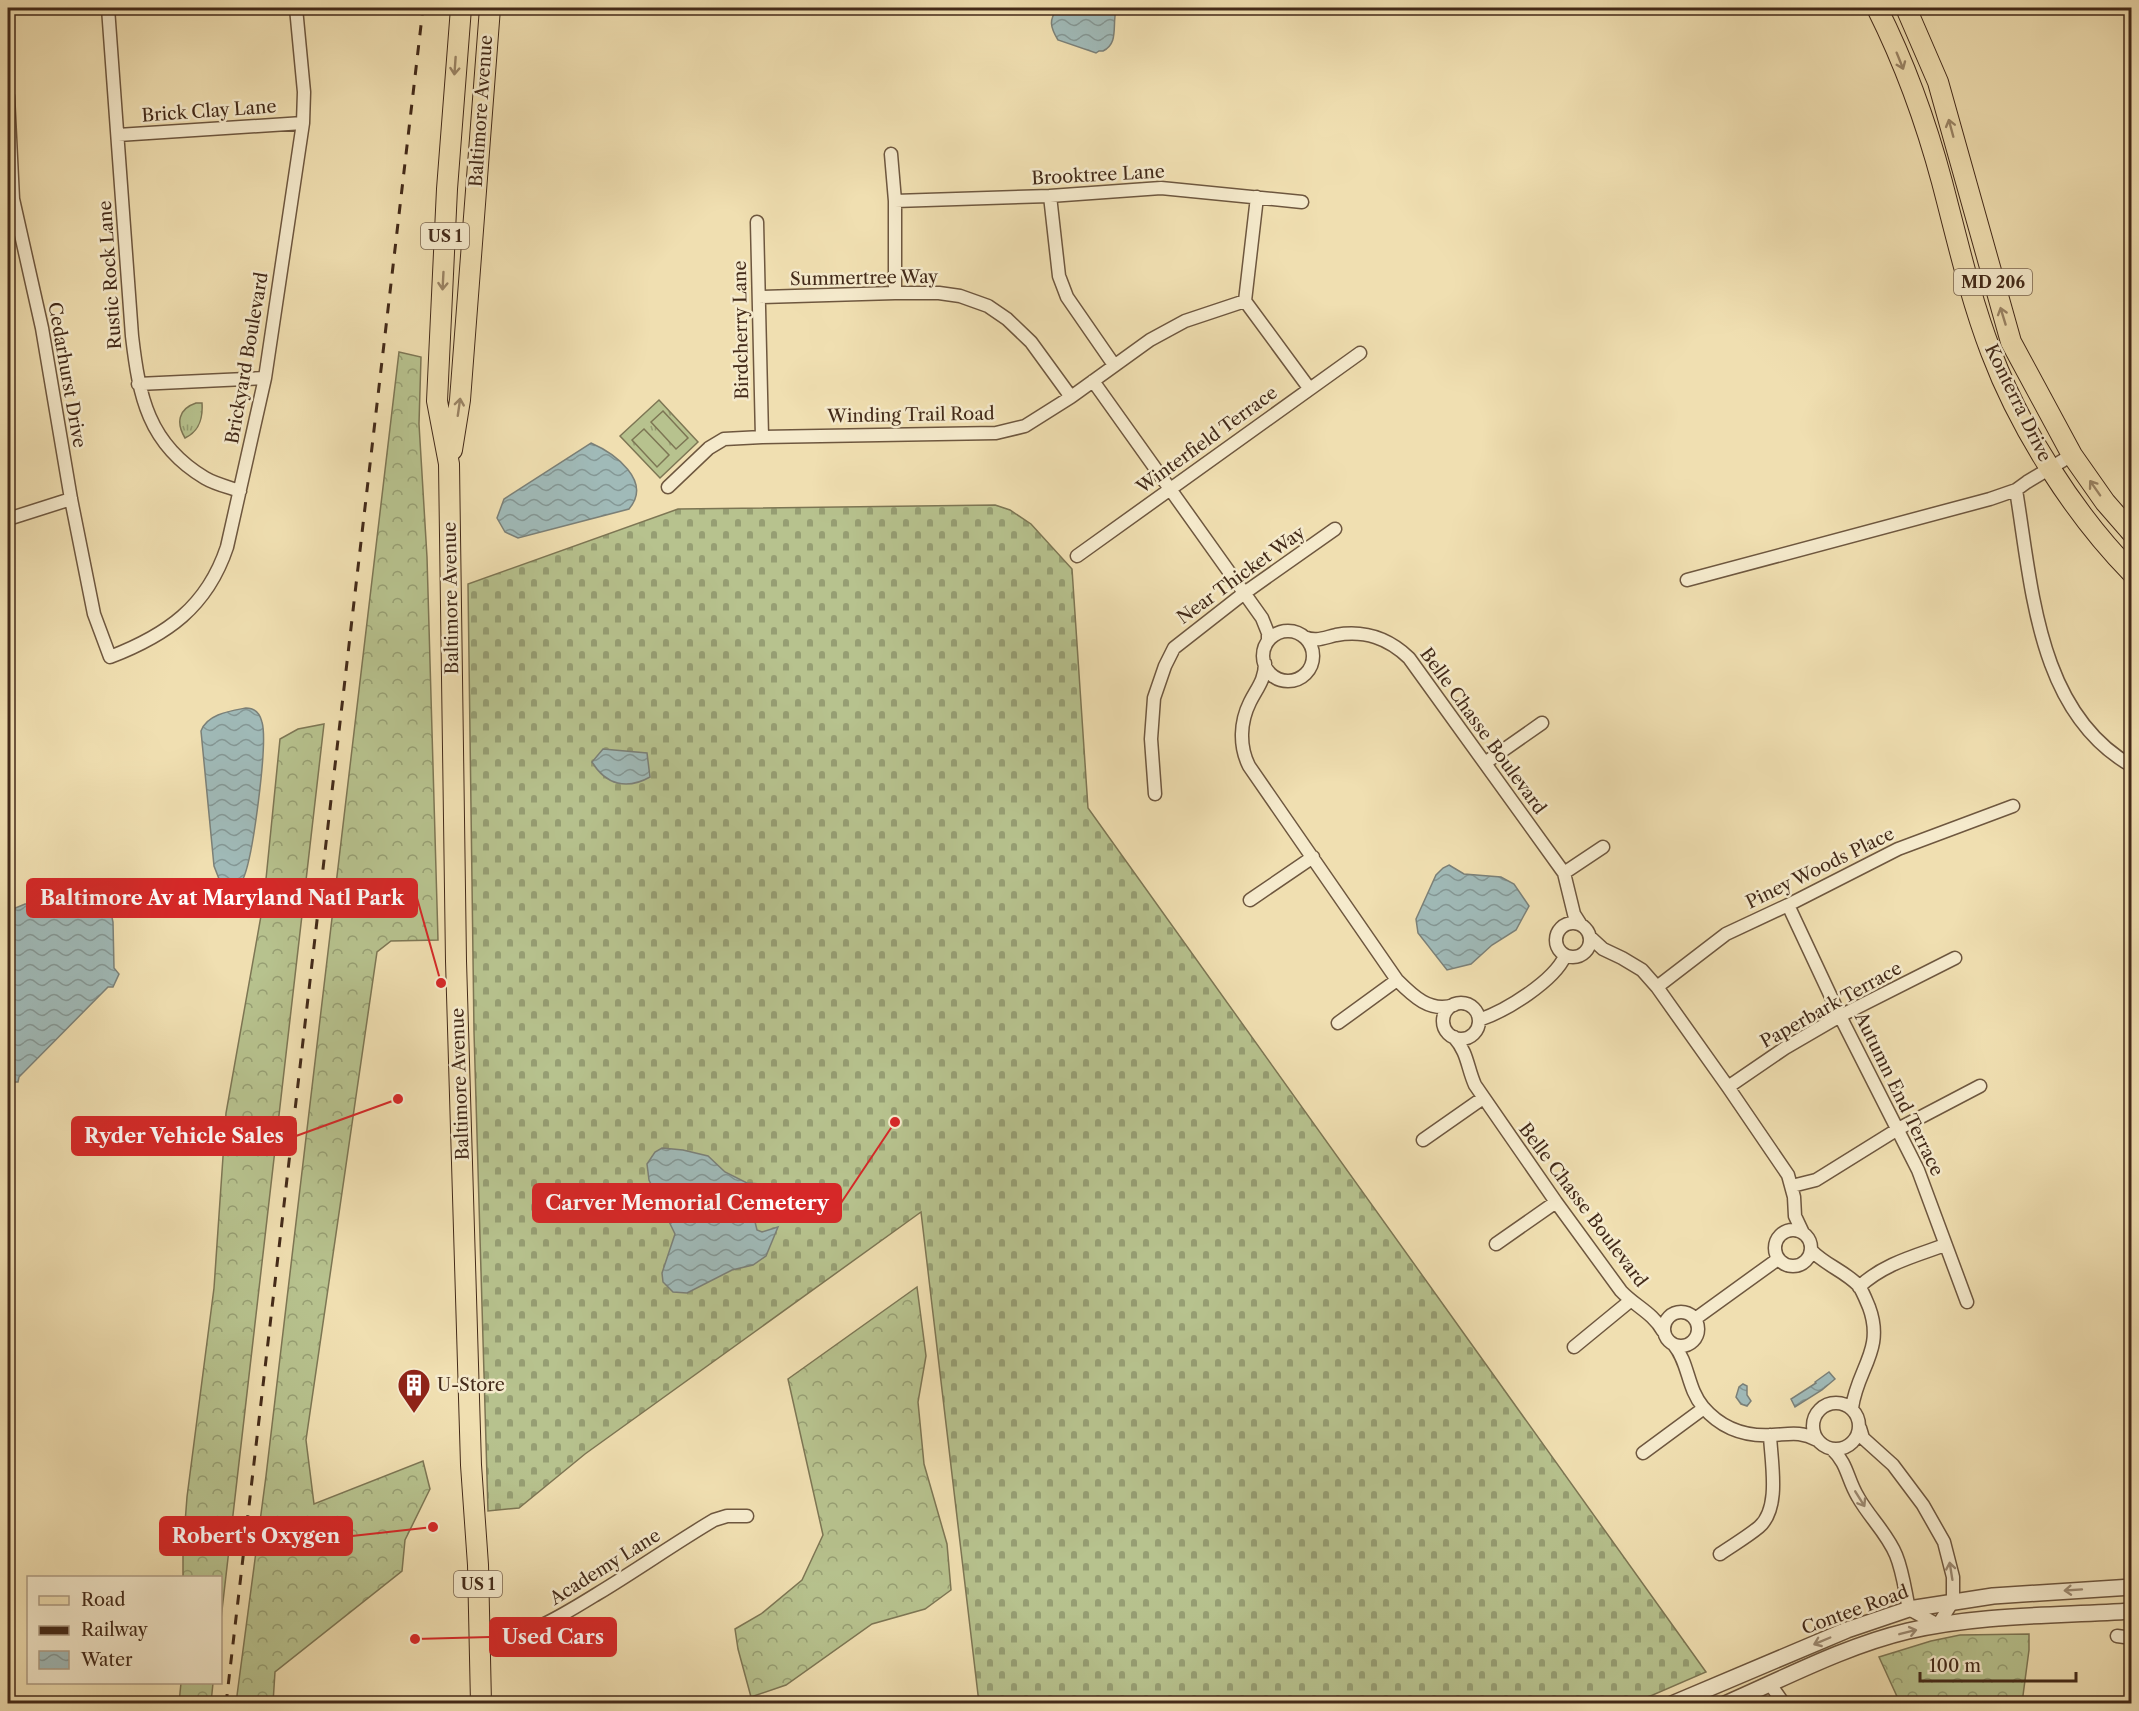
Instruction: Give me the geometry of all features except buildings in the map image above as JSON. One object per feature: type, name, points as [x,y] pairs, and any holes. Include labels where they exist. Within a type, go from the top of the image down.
[{"type":"main road","name":"Baltimore Avenue","points":[[461,8],[447,189],[437,401],[449,464],[456,971],[471,1465],[478,1565],[481,1704]]},
{"type":"main road","name":"Baltimore Avenue","points":[[449,464],[460,400],[490,8]]},
{"type":"main road","name":"Konterra Drive","points":[[1877,8],[1912,91],[1941,179],[1963,265],[1991,353],[2015,405],[2050,468],[2084,520],[2132,573]]},
{"type":"main road","name":"Konterra Drive","points":[[1906,8],[1938,82],[2011,342],[2072,455],[2105,502],[2132,533]]},
{"type":"street","name":"Rustic Rock Lane","points":[[108,8],[132,336],[138,384],[146,410],[157,431],[171,450],[189,468],[207,479],[240,491]]},
{"type":"street","name":"Brickyard Boulevard","points":[[110,657],[143,644],[169,628],[200,600],[220,568],[265,378],[303,123],[304,92],[296,8]]},
{"type":"street","name":"Cedarhurst Drive","points":[[8,96],[13,199],[42,328],[71,499],[94,614],[110,657]]},
{"type":"street","name":"Brick Clay Lane","points":[[118,135],[303,123]]},
{"type":"street","points":[[891,154],[895,201],[895,293]]},
{"type":"street","name":"Brooktree Lane","points":[[895,201],[1050,196],[1161,188],[1302,202]]},
{"type":"street","points":[[1050,196],[1059,276],[1067,297],[1114,365]]},
{"type":"street","points":[[1257,197],[1245,301],[1309,388]]},
{"type":"street","name":"Birdcherry Lane","points":[[757,222],[762,437]]},
{"type":"street","name":"Summertree Way","points":[[759,297],[895,293],[939,293],[960,296],[988,306],[1007,319],[1031,342],[1071,397]]},
{"type":"street","name":"Winding Trail Road","points":[[668,487],[709,448],[724,439],[996,433],[1025,426],[1071,397],[1150,340],[1185,321],[1245,301]]},
{"type":"street","name":"Winterfield Terrace","points":[[1077,556],[1360,353]]},
{"type":"street","points":[[138,384],[265,378]]},
{"type":"street","name":"Belle Chasse Boulevard","points":[[1093,381],[1243,594],[1271,626],[1283,632],[1293,631],[1316,640],[1339,635],[1374,636],[1397,648],[1415,665],[1564,873],[1574,914],[1590,937],[1603,950]]},
{"type":"street","points":[[1687,580],[1990,500],[2016,490],[2072,455]]},
{"type":"street","points":[[2016,490],[2036,611],[2047,656],[2059,686],[2070,707],[2094,737],[2114,755],[2132,766]]},
{"type":"street","points":[[8,519],[71,499]]},
{"type":"street","name":"Near Thicket Way","points":[[1155,794],[1151,739],[1154,698],[1174,648],[1243,594],[1335,529]]},
{"type":"street","name":"Belle Chasse Boulevard","points":[[1262,618],[1268,633],[1268,641],[1264,648],[1262,683],[1250,701],[1243,719],[1242,733],[1244,756],[1256,779],[1313,857],[1397,980],[1414,995],[1431,1005],[1440,1015],[1444,1026],[1464,1049],[1470,1073],[1483,1098],[1615,1283],[1630,1301],[1648,1312],[1658,1315],[1682,1311],[1695,1319]]},
{"type":"street","points":[[1268,641],[1273,635],[1283,632]]},
{"type":"street","points":[[1262,683],[1278,679],[1288,681],[1305,674],[1311,665],[1312,654],[1311,645],[1304,637]]},
{"type":"street","points":[[1312,654],[1322,639]]},
{"type":"street","points":[[1264,663],[1268,671],[1278,679]]},
{"type":"street","points":[[1485,763],[1542,723]]},
{"type":"street","name":"Piney Woods Place","points":[[1657,987],[1726,934],[1898,849],[2013,806]]},
{"type":"street","points":[[1564,873],[1604,847]]},
{"type":"street","points":[[1250,900],[1313,857]]},
{"type":"street","name":"Autumn End Terrace","points":[[1788,905],[1840,1016],[1918,1170],[1967,1302]]},
{"type":"street","points":[[1479,1020],[1504,1010],[1553,974],[1565,956],[1557,945],[1557,933],[1571,917],[1572,906]]},
{"type":"street","points":[[1564,926],[1572,923],[1581,925]]},
{"type":"street","points":[[1587,951],[1590,937]]},
{"type":"street","name":"Belle Chasse Boulevard","points":[[1565,956],[1575,957],[1587,951],[1603,950],[1623,957],[1642,970],[1657,987],[1782,1165],[1792,1186],[1795,1216],[1809,1240],[1811,1250],[1859,1287],[1872,1315],[1875,1331],[1867,1365],[1847,1406]]},
{"type":"street","name":"Paperbark Terrace","points":[[1728,1087],[1785,1048],[1840,1016],[1955,958]]},
{"type":"street","points":[[1338,1023],[1397,980]]},
{"type":"street","points":[[1431,1005],[1441,1008],[1459,1003],[1470,1005],[1478,1014],[1479,1025],[1464,1049]]},
{"type":"street","points":[[1444,1026],[1444,1016],[1454,1005]]},
{"type":"street","points":[[1454,1037],[1464,1038],[1473,1034]]},
{"type":"street","points":[[1792,1186],[1816,1180],[1898,1129],[1980,1086]]},
{"type":"street","points":[[1423,1140],[1483,1098]]},
{"type":"street","points":[[1496,1244],[1556,1202]]},
{"type":"street","points":[[1795,1216],[1775,1243],[1778,1259],[1787,1266],[1824,1261]]},
{"type":"street","points":[[1786,1231],[1803,1233]]},
{"type":"street","points":[[1859,1287],[1891,1264],[1945,1245]]},
{"type":"street","points":[[1804,1263],[1811,1250]]},
{"type":"street","points":[[1684,1362],[1690,1343],[1698,1332],[1695,1319],[1778,1259]]},
{"type":"street","points":[[1574,1347],[1630,1301]]},
{"type":"street","name":"Belle Chasse Boulevard","points":[[1648,1312],[1663,1330],[1666,1339],[1681,1354],[1693,1391],[1704,1408],[1717,1420],[1736,1432],[1770,1435],[1799,1433],[1832,1449],[1843,1461],[1858,1498],[1895,1554],[1902,1573],[1909,1609]]},
{"type":"street","points":[[1663,1330],[1665,1321],[1672,1314]]},
{"type":"street","points":[[1674,1345],[1685,1346],[1690,1343]]},
{"type":"street","name":"Belle Chasse Boulevard","points":[[1788,1433],[1803,1428],[1814,1419],[1822,1407],[1835,1403],[1847,1406],[1856,1414],[1863,1438],[1893,1464],[1934,1521],[1950,1562],[1953,1601]]},
{"type":"street","points":[[1643,1453],[1704,1408]]},
{"type":"street","points":[[1814,1419],[1814,1433],[1817,1440]]},
{"type":"street","points":[[1832,1449],[1840,1449],[1853,1442],[1860,1428]]},
{"type":"street","points":[[1720,1554],[1761,1526],[1770,1510],[1773,1495],[1770,1435]]},
{"type":"street","name":"Academy Lane","points":[[480,1642],[509,1638],[532,1631],[622,1579],[714,1520],[727,1516],[747,1516]]},
{"type":"street","name":"Contee Road","points":[[1672,1704],[1847,1630],[1909,1609],[1993,1596],[2132,1587]]},
{"type":"street","points":[[1909,1609],[1938,1625],[1953,1601]]},
{"type":"street","name":"Contee Road","points":[[1725,1704],[1838,1654],[1879,1640],[1938,1625],[1974,1620],[2132,1611]]},
{"type":"street","points":[[2117,1636],[2132,1638]]},
{"type":"street","points":[[1770,1684],[1784,1704]]},
{"type":"green space","points":[[399,352],[421,357],[419,424],[427,557],[438,940],[391,941],[377,952],[306,1440],[314,1504],[423,1461],[430,1489],[405,1540],[402,1571],[275,1672],[273,1703],[236,1703],[266,1476]]},
{"type":"green space","points":[[659,400],[698,442],[660,478],[620,436]]},
{"type":"green space","points":[[196,403],[202,403],[201,419],[194,432],[185,438],[180,427],[180,417],[185,409]]},
{"type":"green space","points":[[663,411],[688,438],[676,449],[651,422]]},
{"type":"green space","points":[[644,429],[669,455],[657,467],[632,440]]},
{"type":"green space","points":[[995,505],[1010,510],[1031,524],[1072,569],[1088,808],[1706,1672],[1632,1704],[979,1703],[921,1212],[585,1454],[519,1508],[488,1511],[474,1032],[468,584],[678,509]]},
{"type":"green space","points":[[324,724],[222,1610],[222,1576],[183,1576],[187,1497],[214,1288],[226,1113],[264,899],[280,739],[298,729]]},
{"type":"green space","points":[[917,1287],[926,1356],[918,1402],[924,1464],[947,1544],[951,1590],[925,1609],[872,1624],[786,1685],[751,1697],[735,1629],[761,1614],[802,1580],[823,1535],[788,1379]]},
{"type":"green space","points":[[2029,1634],[2022,1703],[1900,1703],[1879,1657],[1931,1641],[1960,1635]]},
{"type":"green space","points":[[181,1684],[213,1684],[211,1703],[179,1703]]},
{"type":"water","points":[[1114,8],[1116,10],[1114,34],[1108,48],[1096,53],[1058,40],[1052,24],[1057,9]]},
{"type":"water","points":[[591,443],[619,461],[634,478],[635,499],[629,509],[518,538],[505,532],[497,518],[504,499]]},
{"type":"water","points":[[246,708],[257,712],[262,722],[261,775],[247,867],[240,883],[228,889],[221,884],[214,866],[201,731],[204,725],[214,717]]},
{"type":"water","points":[[603,749],[647,753],[650,777],[625,784],[610,780],[592,762]]},
{"type":"water","points":[[1449,865],[1464,874],[1501,877],[1514,884],[1529,906],[1516,930],[1492,945],[1471,964],[1447,970],[1418,933],[1416,919],[1436,875]]},
{"type":"water","points":[[25,904],[109,904],[113,922],[114,968],[119,974],[113,987],[108,987],[19,1077],[18,1082],[8,1082],[8,911]]},
{"type":"water","points":[[662,1148],[708,1156],[725,1172],[747,1183],[774,1185],[776,1200],[772,1215],[758,1218],[755,1222],[757,1230],[762,1232],[778,1227],[766,1256],[753,1265],[732,1270],[687,1293],[673,1292],[663,1282],[662,1273],[675,1234],[649,1180],[647,1164],[655,1152]]},
{"type":"water","points":[[1829,1372],[1835,1379],[1795,1407],[1791,1399]]},
{"type":"water","points":[[1743,1384],[1747,1386],[1747,1395],[1751,1401],[1747,1406],[1741,1404],[1736,1397],[1739,1387]]},
{"type":"railway","points":[[226,1704],[423,8]]},
{"type":"place","name":"Baltimore Av at Maryland Natl Park","points":[[441,983]]},
{"type":"place","name":"Ryder Vehicle Sales","points":[[398,1099]]},
{"type":"place","name":"Carver Memorial Cemetery","points":[[895,1122]]},
{"type":"place","name":"U-Store","points":[[414,1414]]},
{"type":"place","name":"Robert's Oxygen","points":[[433,1527]]},
{"type":"place","name":"Used Cars","points":[[415,1639]]}]
